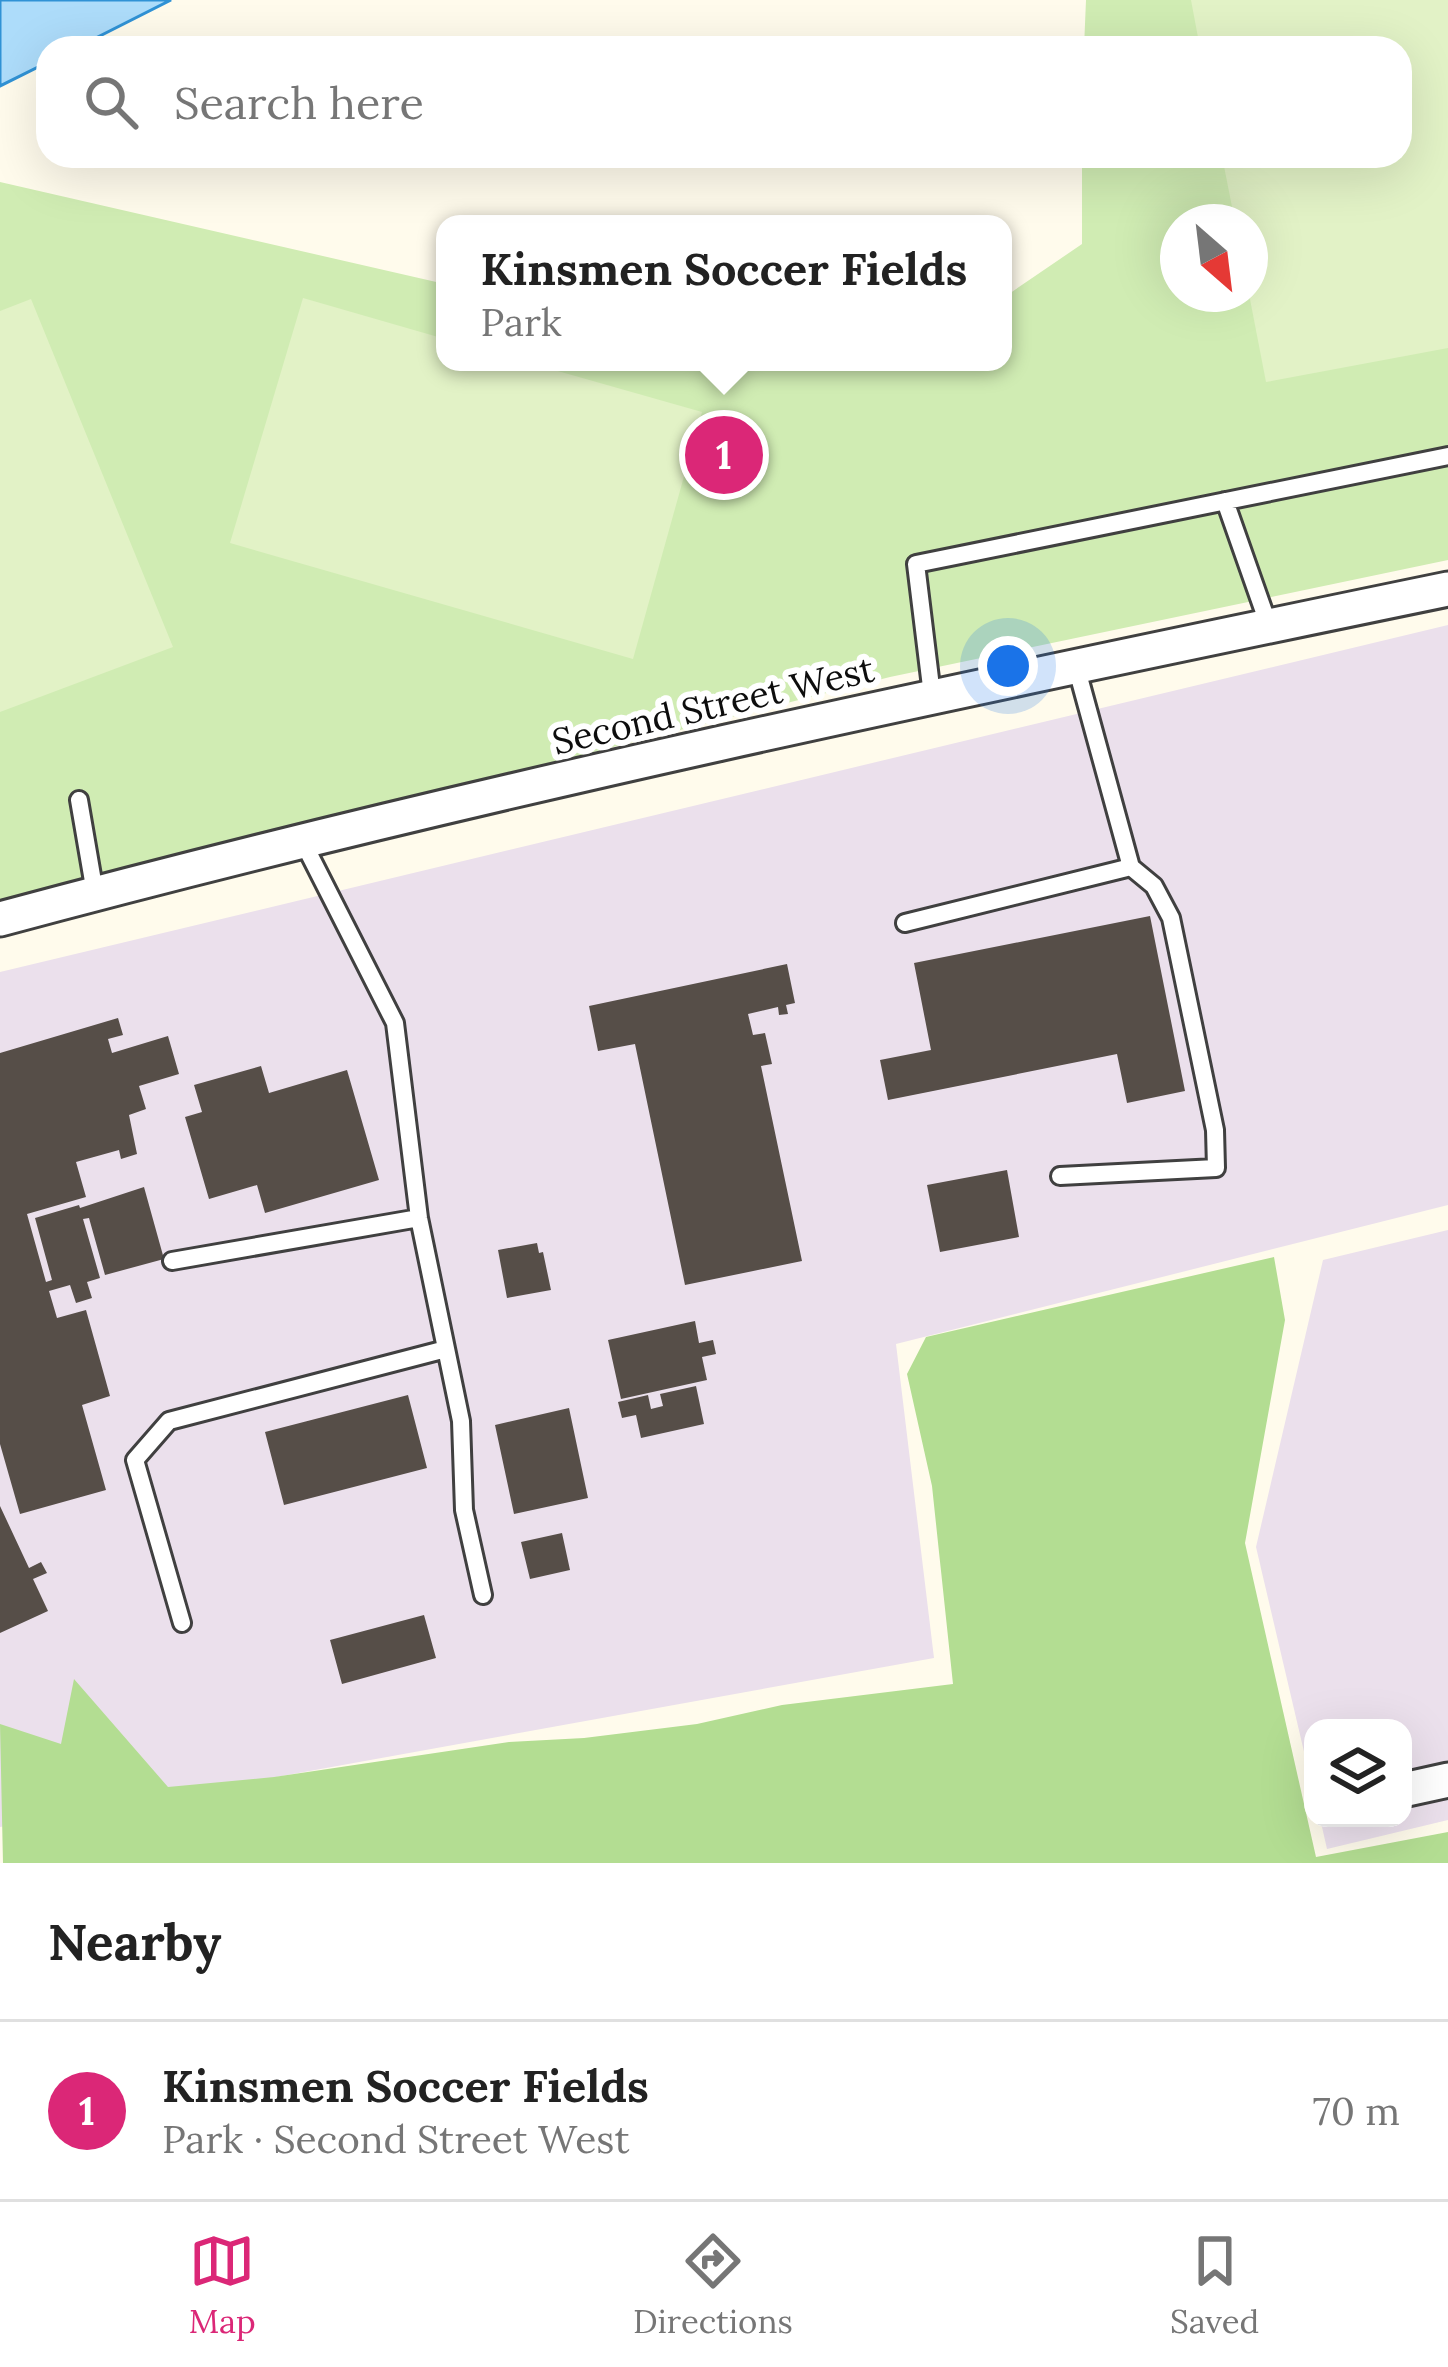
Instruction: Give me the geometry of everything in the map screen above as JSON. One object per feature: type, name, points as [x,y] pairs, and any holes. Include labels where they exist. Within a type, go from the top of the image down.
[{"type":"street","name":"Second Street West","points":[[0,919],[302,840],[932,695],[1448,589]]},
{"type":"street","points":[[1412,1788],[1448,1780]]},
{"type":"lane","points":[[932,695],[916,564],[1448,456]]},
{"type":"lane","points":[[1225,501],[1269,626]]},
{"type":"lane","points":[[1060,1176],[1216,1168],[1215,1130],[1172,918],[1154,886],[1131,867],[1076,665]]},
{"type":"lane","points":[[80,800],[95,893]]},
{"type":"lane","points":[[302,840],[395,1022],[419,1217],[461,1421],[464,1510],[483,1595]]},
{"type":"lane","points":[[905,923],[1131,867]]},
{"type":"lane","points":[[172,1261],[419,1217]]},
{"type":"lane","points":[[182,1623],[135,1460],[169,1421],[446,1349]]},
{"type":"shaded area","points":[[1448,625],[1448,1205],[896,1344],[934,1658],[0,1827],[0,972]]},
{"type":"shaded area","points":[[1448,1230],[1448,1820],[1327,1849],[1322,1827],[1412,1827],[1412,1719],[1304,1719],[1304,1752],[1256,1547],[1323,1260]]},
{"type":"green space","points":[[1086,0],[1448,0],[1448,560],[890,677],[0,902],[0,182],[436,282],[436,371],[1012,371],[1012,292],[1082,244],[1082,168],[1412,168],[1412,36],[1084,36]]},
{"type":"green space","points":[[1191,0],[1448,0],[1448,348],[1266,382],[1252,312],[1268,312],[1268,204],[1231,204],[1224,168],[1412,168],[1412,36],[1198,36]]},
{"type":"green space","points":[[303,298],[436,336],[436,371],[558,371],[702,412],[633,659],[230,543]]},
{"type":"green space","points":[[31,299],[173,647],[0,712],[0,311]]},
{"type":"green space","points":[[1274,1257],[1285,1320],[1245,1543],[1304,1804],[1304,1827],[1309,1827],[1316,1857],[1448,1832],[1448,1863],[3,1863],[0,1724],[61,1744],[74,1679],[168,1787],[274,1777],[509,1742],[697,1724],[782,1705],[953,1684],[932,1486],[907,1374],[926,1337]]},
{"type":"water","points":[[0,0],[171,0],[100,36],[36,36],[36,68],[0,86]]},
{"type":"building","points":[[1150,916],[1185,1091],[1127,1103],[1117,1054],[888,1100],[880,1060],[931,1050],[914,963]]},
{"type":"building","points":[[787,964],[795,1003],[786,1005],[788,1014],[779,1015],[778,1007],[748,1014],[753,1035],[765,1033],[772,1064],[761,1066],[802,1261],[685,1285],[635,1044],[598,1051],[589,1006]]},
{"type":"building","points":[[118,1018],[123,1035],[108,1039],[112,1053],[168,1036],[179,1074],[139,1086],[146,1109],[129,1115],[137,1154],[121,1159],[119,1150],[76,1162],[86,1197],[27,1214],[46,1282],[52,1280],[35,1218],[144,1187],[164,1259],[105,1275],[89,1218],[83,1219],[100,1278],[87,1282],[92,1298],[76,1303],[70,1285],[49,1291],[57,1318],[86,1310],[110,1396],[82,1405],[106,1490],[20,1514],[0,1444],[0,1053]]},
{"type":"building","points":[[261,1066],[269,1093],[347,1070],[379,1180],[265,1213],[257,1185],[209,1199],[185,1117],[202,1112],[194,1085]]},
{"type":"building","points":[[1007,1170],[1019,1237],[940,1252],[927,1185]]},
{"type":"building","points":[[537,1243],[551,1290],[507,1298],[498,1250]]},
{"type":"building","points":[[695,1321],[699,1343],[713,1340],[716,1354],[702,1357],[707,1380],[621,1399],[608,1340]]},
{"type":"building","points":[[696,1386],[704,1424],[641,1438],[636,1415],[622,1418],[618,1402],[648,1395],[651,1409],[663,1406],[660,1394]]},
{"type":"building","points":[[408,1395],[427,1468],[284,1505],[265,1432]]},
{"type":"building","points":[[569,1408],[588,1498],[514,1514],[495,1425]]},
{"type":"building","points":[[0,1506],[29,1568],[41,1562],[47,1573],[33,1579],[48,1611],[0,1633]]},
{"type":"building","points":[[562,1533],[570,1570],[530,1579],[521,1542]]},
{"type":"building","points":[[424,1615],[436,1658],[342,1684],[330,1640]]},
{"type":"place","name":"Kinsmen Soccer Fields","points":[[724,455]]}]
